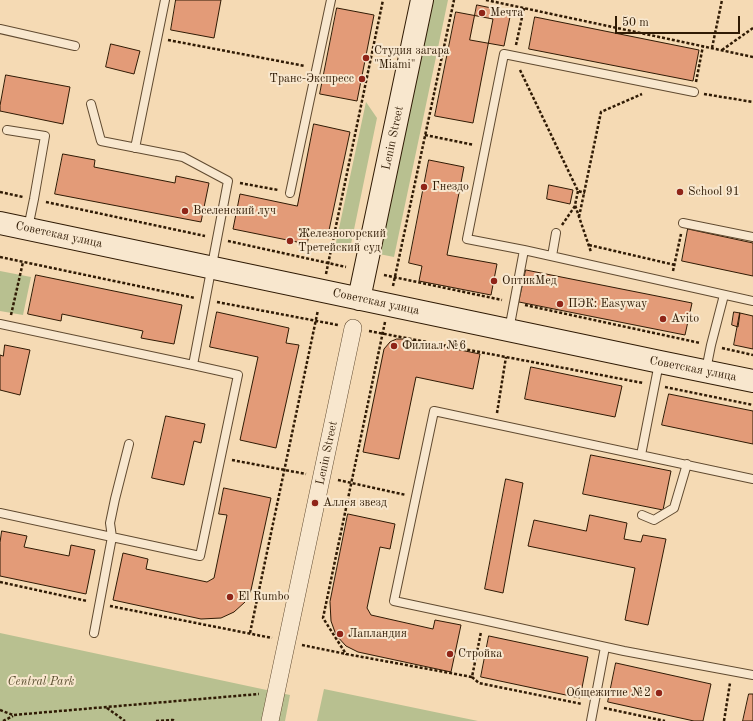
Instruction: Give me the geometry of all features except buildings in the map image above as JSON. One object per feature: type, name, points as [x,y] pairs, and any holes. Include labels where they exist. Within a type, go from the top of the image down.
[{"type":"main road","name":"Lenin Street","points":[[359,299],[422,0]]},
{"type":"main road","name":"Советская улица","points":[[0,223],[660,362],[753,380]]},
{"type":"street","name":"Lenin Street","points":[[270,721],[353,328]]},
{"type":"lane","points":[[135,148],[166,0]]},
{"type":"lane","points":[[290,193],[331,0]]},
{"type":"lane","points":[[0,29],[75,46]]},
{"type":"lane","points":[[694,92],[504,54],[466,239],[552,256],[753,301]]},
{"type":"lane","points":[[91,104],[101,141],[183,158],[228,180],[193,365]]},
{"type":"lane","points":[[7,130],[45,136],[28,228]]},
{"type":"lane","points":[[683,223],[753,237]]},
{"type":"lane","points":[[552,256],[556,233]]},
{"type":"lane","points":[[509,330],[524,250]]},
{"type":"lane","points":[[706,371],[724,295]]},
{"type":"lane","points":[[0,324],[238,375],[200,556],[0,513]]},
{"type":"lane","points":[[641,455],[660,362]]},
{"type":"lane","points":[[753,479],[434,411],[394,601],[624,651],[753,675]]},
{"type":"lane","points":[[94,633],[112,537],[110,523],[129,444]]},
{"type":"lane","points":[[642,515],[654,520],[674,508],[687,464]]},
{"type":"lane","points":[[591,721],[605,647]]},
{"type":"path","points":[[250,633],[383,0]]},
{"type":"path","points":[[486,0],[753,57]]},
{"type":"path","points":[[712,48],[722,0]]},
{"type":"path","points":[[524,8],[514,56],[578,192],[575,205],[556,233]]},
{"type":"path","points":[[722,50],[753,28]]},
{"type":"path","points":[[158,38],[316,68]]},
{"type":"path","points":[[704,46],[694,92],[753,102]]},
{"type":"path","points":[[579,217],[601,112],[662,86]]},
{"type":"path","points":[[425,135],[485,147]]},
{"type":"path","points":[[228,180],[290,193]]},
{"type":"path","points":[[578,192],[585,193]]},
{"type":"path","points":[[575,205],[597,266]]},
{"type":"path","points":[[671,283],[683,223]]},
{"type":"path","points":[[589,245],[675,264]]},
{"type":"path","points":[[0,257],[205,300],[506,356],[753,405]]},
{"type":"path","points":[[9,326],[23,262]]},
{"type":"path","points":[[495,424],[506,356]]},
{"type":"path","points":[[220,458],[285,470]]},
{"type":"path","points":[[351,483],[416,497]]},
{"type":"path","points":[[0,582],[100,604],[472,678],[479,683],[665,721]]},
{"type":"path","points":[[323,618],[346,654]]},
{"type":"path","points":[[472,678],[483,620]]},
{"type":"path","points":[[724,721],[732,671]]},
{"type":"path","points":[[3,721],[13,716],[276,692]]},
{"type":"path","points":[[106,707],[125,721]]},
{"type":"path","points":[[0,710],[13,716]]},
{"type":"path","points":[[156,721],[174,721]]},
{"type":"green space","points":[[427,0],[448,0],[394,257],[374,253]]},
{"type":"green space","points":[[366,102],[377,118],[350,249],[335,247]]},
{"type":"green space","points":[[0,271],[31,277],[23,315],[0,311]]},
{"type":"green space","name":"Central Park","points":[[0,633],[290,695],[285,721],[0,721]]},
{"type":"green space","points":[[324,689],[478,721],[317,721]]},
{"type":"place","name":"Мечта","points":[[482,13]]},
{"type":"place","name":"Студия загара \"Miami\"","points":[[366,58]]},
{"type":"place","name":"Транс-Экспресс","points":[[362,79]]},
{"type":"place","name":"Гнездо","points":[[424,187]]},
{"type":"place","name":"School 91","points":[[680,192]]},
{"type":"place","name":"Вселенский луч","points":[[185,211]]},
{"type":"place","name":"Железногорский Третейский суд","points":[[290,241]]},
{"type":"place","name":"ОптикМед","points":[[494,281]]},
{"type":"place","name":"ПЭК: Easyway","points":[[560,304]]},
{"type":"place","name":"Avito","points":[[663,319]]},
{"type":"place","name":"Филиал №6","points":[[394,346]]},
{"type":"place","name":"Аллея звезд","points":[[315,503]]},
{"type":"place","name":"El Rumbo","points":[[230,597]]},
{"type":"place","name":"Лапландия","points":[[340,634]]},
{"type":"place","name":"Стройка","points":[[450,654]]},
{"type":"place","name":"Общежитие №2","points":[[659,693]]}]
